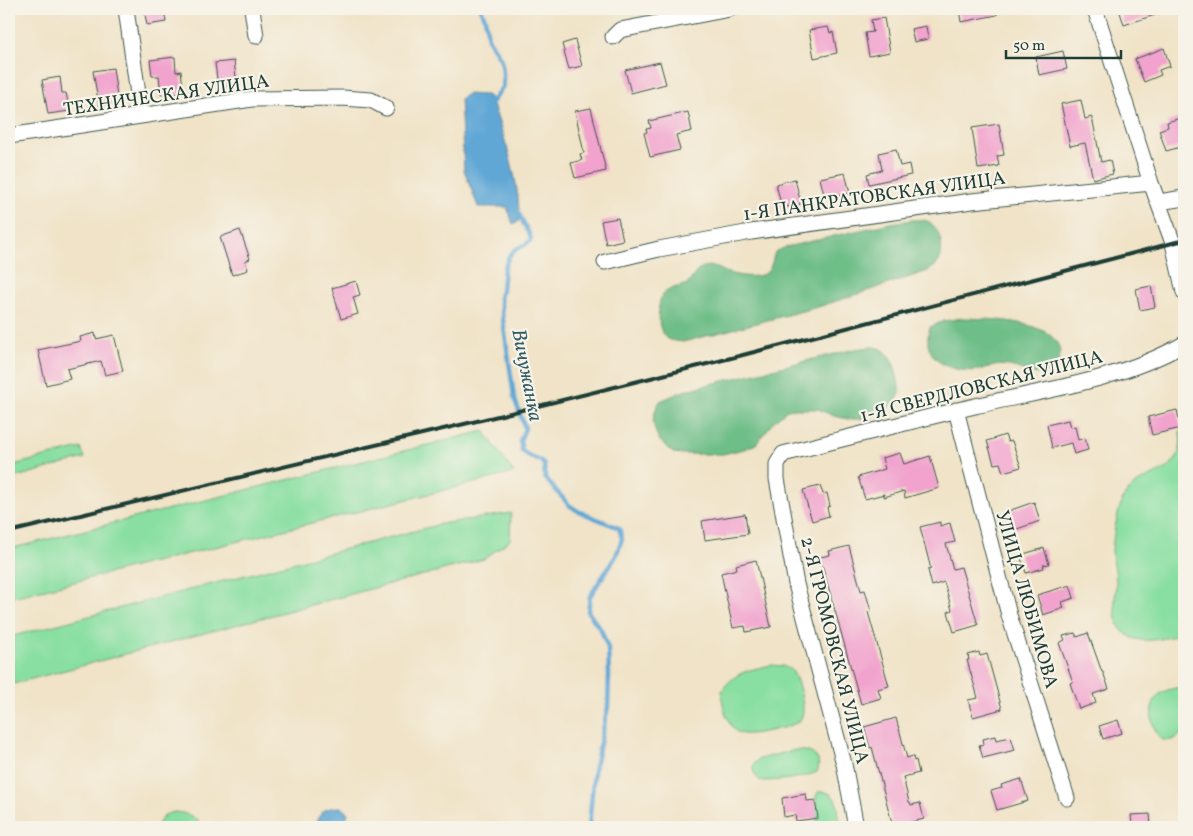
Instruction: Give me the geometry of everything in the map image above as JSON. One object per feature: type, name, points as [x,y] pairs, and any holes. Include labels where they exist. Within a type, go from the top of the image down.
[{"type":"street","points":[[126,9],[141,115]]},
{"type":"street","points":[[252,9],[256,36]]},
{"type":"street","points":[[613,37],[620,30],[730,9]]},
{"type":"street","points":[[1094,9],[1173,243],[1184,292]]},
{"type":"street","name":"ТЕХНИЧЕСКАЯ УЛИЦА","points":[[9,136],[243,100],[342,98],[371,100],[386,108]]},
{"type":"street","name":"1-Я ПАНКРАТОВСКАЯ УЛИЦА","points":[[605,262],[659,249],[751,232],[972,200],[1151,182]]},
{"type":"street","points":[[1159,202],[1184,198]]},
{"type":"street","name":"1-Я СВЕРДЛОВСКАЯ УЛИЦА","points":[[783,454],[956,410],[1106,377],[1166,354],[1184,344]]},
{"type":"street","name":"УЛИЦА ЛЮБИМОВА","points":[[956,410],[1009,615],[1067,798]]},
{"type":"street","name":"2-Я ГРОМОВСКАЯ УЛИЦА","points":[[783,454],[777,464],[777,479],[796,584],[844,764],[856,827]]},
{"type":"green space","points":[[913,220],[929,222],[939,235],[942,248],[940,259],[928,271],[818,307],[683,342],[667,339],[661,330],[659,324],[659,304],[663,294],[688,284],[701,268],[710,266],[736,275],[759,276],[768,271],[775,252],[786,247],[891,223]]},
{"type":"green space","points":[[962,318],[1002,320],[1034,327],[1047,333],[1056,341],[1060,352],[1059,359],[1053,369],[1042,373],[1004,365],[969,371],[949,367],[940,362],[929,348],[930,327],[944,321]]},
{"type":"green space","points":[[870,347],[882,349],[890,357],[895,369],[900,393],[896,401],[889,407],[871,416],[861,419],[848,419],[834,416],[818,409],[787,410],[775,420],[756,444],[723,454],[673,453],[659,440],[653,421],[660,401],[686,390]]},
{"type":"green space","points":[[1184,426],[1184,635],[1149,640],[1135,639],[1123,631],[1116,618],[1115,611],[1116,576],[1112,550],[1118,514],[1122,500],[1133,487],[1162,471],[1177,458],[1180,447],[1180,432]]},
{"type":"green space","points":[[484,431],[514,473],[9,598],[9,549]]},
{"type":"green space","points":[[81,448],[85,458],[9,479],[9,466]]},
{"type":"green space","points":[[511,513],[510,540],[484,559],[9,685],[9,637],[441,524]]},
{"type":"green space","points":[[771,665],[782,666],[792,670],[803,704],[802,717],[797,723],[770,731],[754,734],[739,733],[733,728],[726,715],[722,697],[723,689],[738,675],[749,670]]},
{"type":"green space","points":[[1184,686],[1184,729],[1175,739],[1161,739],[1153,722],[1153,703],[1161,693]]},
{"type":"green space","points":[[795,750],[810,752],[817,758],[819,766],[817,772],[796,778],[774,781],[760,781],[755,775],[753,767],[759,759]]},
{"type":"green space","points":[[818,792],[825,792],[834,798],[838,809],[840,827],[818,827],[815,805]]},
{"type":"green space","points":[[176,812],[191,816],[202,827],[157,827],[164,816]]},
{"type":"water","points":[[467,94],[486,95],[490,97],[492,102],[511,160],[517,190],[519,221],[513,224],[507,207],[478,207],[464,170],[460,99]]},
{"type":"water","points":[[341,807],[348,813],[344,827],[315,827],[319,817],[326,809]]},
{"type":"building","points":[[144,9],[164,9],[166,22],[147,25]]},
{"type":"building","points":[[959,9],[997,9],[997,15],[961,22]]},
{"type":"building","points":[[1119,9],[1167,9],[1167,11],[1124,25]]},
{"type":"building","points":[[884,18],[890,52],[869,56],[865,33],[873,32],[871,20]]},
{"type":"building","points":[[926,26],[928,39],[914,42],[911,29]]},
{"type":"building","points":[[828,27],[830,33],[833,32],[837,53],[814,58],[809,30]]},
{"type":"building","points":[[575,40],[582,66],[569,69],[562,44]]},
{"type":"building","points":[[1164,48],[1170,66],[1159,70],[1161,75],[1144,82],[1135,59]]},
{"type":"building","points":[[1063,51],[1067,69],[1039,75],[1036,57]]},
{"type":"building","points":[[175,57],[176,72],[181,71],[184,93],[161,95],[159,76],[152,76],[150,60]]},
{"type":"building","points":[[234,61],[237,85],[218,87],[215,63]]},
{"type":"building","points":[[660,62],[666,84],[631,93],[625,70]]},
{"type":"building","points":[[113,68],[118,103],[99,106],[93,71]]},
{"type":"building","points":[[60,77],[62,93],[66,93],[70,111],[48,114],[42,80]]},
{"type":"building","points":[[1081,100],[1085,119],[1092,117],[1101,162],[1110,160],[1113,174],[1093,179],[1085,143],[1070,146],[1061,104]]},
{"type":"building","points":[[591,108],[606,171],[575,178],[571,163],[582,160],[580,154],[584,153],[575,111]]},
{"type":"building","points":[[688,112],[692,131],[676,135],[680,150],[650,157],[644,133],[647,132],[646,129],[651,128],[649,121]]},
{"type":"building","points":[[1184,117],[1184,146],[1166,151],[1159,130],[1168,127],[1167,122]]},
{"type":"building","points":[[999,124],[1004,155],[997,156],[999,166],[978,169],[972,128]]},
{"type":"building","points":[[896,149],[900,166],[909,164],[911,175],[869,184],[867,174],[882,170],[879,153]]},
{"type":"building","points":[[845,173],[850,193],[825,199],[820,178]]},
{"type":"building","points":[[795,179],[801,204],[782,208],[776,184]]},
{"type":"building","points":[[618,218],[623,240],[606,244],[601,221]]},
{"type":"building","points":[[240,230],[250,259],[245,261],[248,270],[232,275],[220,237]]},
{"type":"building","points":[[356,281],[360,295],[353,297],[358,314],[341,319],[332,288]]},
{"type":"building","points":[[1151,286],[1155,307],[1140,310],[1136,289]]},
{"type":"building","points":[[95,333],[96,339],[114,335],[123,371],[105,375],[101,361],[67,369],[70,379],[46,385],[38,350],[81,341],[80,337]]},
{"type":"building","points":[[1177,410],[1181,428],[1152,435],[1148,417]]},
{"type":"building","points":[[1068,420],[1070,427],[1075,426],[1078,440],[1085,438],[1088,450],[1074,454],[1071,443],[1052,448],[1047,425]]},
{"type":"building","points":[[1005,435],[1008,442],[1012,441],[1021,467],[1003,472],[1000,463],[994,464],[987,441]]},
{"type":"building","points":[[900,453],[904,464],[930,456],[939,488],[905,498],[904,491],[884,497],[884,494],[865,499],[858,477],[885,469],[882,458]]},
{"type":"building","points":[[820,486],[823,494],[827,493],[830,506],[827,507],[829,516],[812,521],[803,490]]},
{"type":"building","points":[[1034,502],[1040,521],[1014,530],[1008,511]]},
{"type":"building","points":[[745,514],[748,534],[705,540],[702,521]]},
{"type":"building","points":[[940,522],[940,526],[950,523],[955,542],[946,544],[953,569],[961,567],[978,625],[954,632],[948,612],[952,610],[944,582],[932,586],[928,570],[931,569],[920,527]]},
{"type":"building","points":[[849,546],[861,591],[865,590],[871,611],[868,612],[889,686],[878,689],[881,698],[861,704],[820,557],[830,555],[829,551]]},
{"type":"building","points":[[1044,548],[1049,564],[1043,565],[1044,568],[1026,573],[1020,555]]},
{"type":"building","points":[[756,560],[771,627],[746,632],[745,626],[733,628],[721,573],[737,569],[736,565]]},
{"type":"building","points":[[1070,585],[1074,598],[1062,602],[1064,608],[1043,615],[1037,595]]},
{"type":"building","points":[[1075,633],[1077,637],[1088,633],[1109,689],[1093,694],[1096,703],[1079,709],[1070,683],[1073,682],[1059,643],[1065,640],[1063,636]]},
{"type":"building","points":[[979,652],[980,656],[987,654],[1002,709],[973,717],[968,700],[978,698],[967,660],[969,660],[968,655]]},
{"type":"building","points":[[896,718],[907,758],[913,756],[919,773],[903,777],[909,802],[911,805],[920,803],[924,819],[893,827],[872,747],[870,748],[864,727]]},
{"type":"building","points":[[1118,720],[1122,733],[1103,739],[1099,726]]},
{"type":"building","points":[[995,736],[996,740],[1011,737],[1015,750],[983,758],[979,745],[984,744],[983,739]]},
{"type":"building","points":[[1021,779],[1028,801],[997,810],[991,791],[1002,788],[1001,785]]},
{"type":"building","points":[[806,794],[807,801],[815,800],[818,818],[796,821],[795,815],[784,817],[782,798]]},
{"type":"building","points":[[1150,814],[1151,827],[1132,827],[1131,815]]},
{"type":"waterway","name":"Вичужанка","points":[[481,9],[485,18],[488,38],[501,60],[503,72],[503,86],[489,106]]},
{"type":"waterway","name":"Вичужанка","points":[[517,210],[531,238],[530,241],[509,256],[504,269],[500,298],[514,397],[525,428],[520,441],[522,451],[541,461],[544,465],[545,478],[569,505],[578,511],[619,528],[622,539],[616,556],[590,596],[588,612],[601,630],[608,648],[609,674],[608,707],[594,771],[589,827]]},
{"type":"railway","points":[[9,532],[498,416],[739,356],[1184,240]]}]
